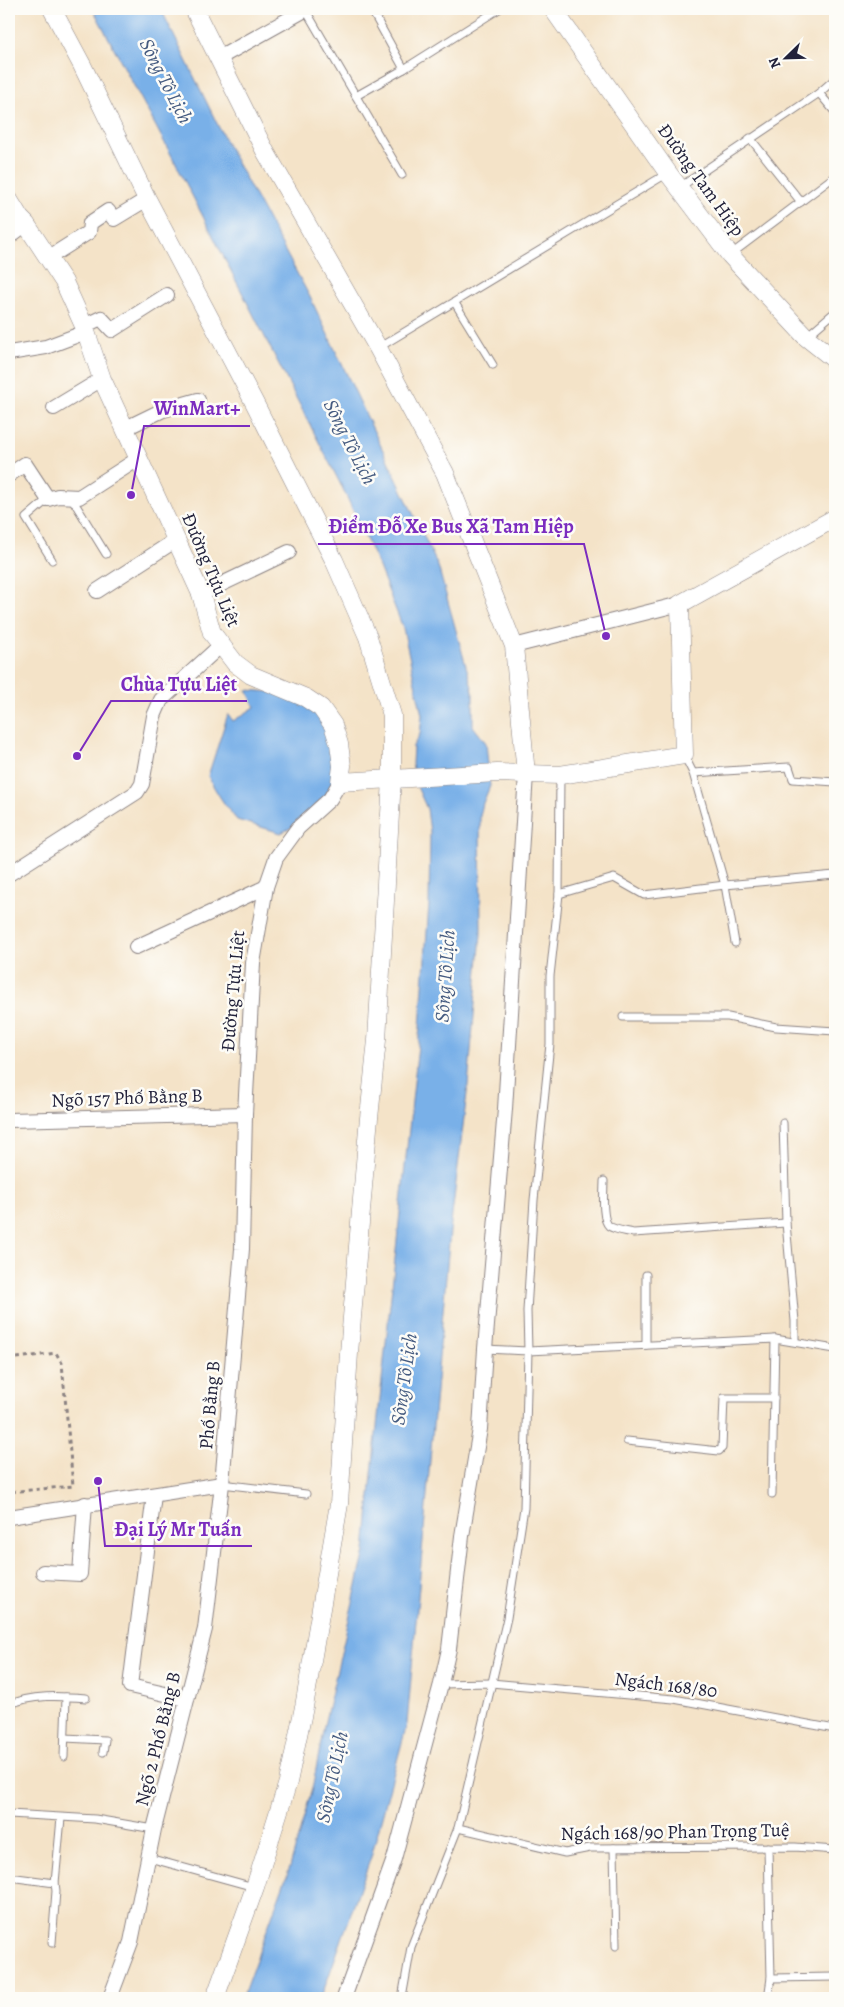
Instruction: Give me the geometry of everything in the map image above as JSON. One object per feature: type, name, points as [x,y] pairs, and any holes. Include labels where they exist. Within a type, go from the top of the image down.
[{"type":"street","points":[[52,9],[82,65],[147,199],[334,560],[368,638],[392,715],[392,780],[378,1040],[368,1128],[339,1504],[304,1707],[288,1782],[255,1887],[215,1998]]},
{"type":"street","points":[[194,9],[265,151],[378,348],[445,473],[514,646],[526,774],[505,1109],[480,1429],[462,1536],[449,1649],[394,1859],[344,1998]]},
{"type":"street","points":[[219,58],[306,9]]},
{"type":"street","name":"Đường Tam Hiệp","points":[[553,9],[668,172],[730,255],[806,337],[835,360]]},
{"type":"street","points":[[48,258],[89,232],[90,223],[108,211],[114,219],[147,199]]},
{"type":"street","name":"Đường Tựu Liệt","points":[[9,200],[64,282],[85,329],[102,379],[201,594],[212,633],[220,646],[235,663],[251,675],[306,698],[321,708],[333,725],[339,744],[342,766],[340,782],[330,799],[298,828],[276,858],[266,888],[253,963],[245,1114]]},
{"type":"street","points":[[9,237],[26,224]]},
{"type":"street","points":[[9,353],[46,347],[85,329],[101,318],[112,330],[167,295]]},
{"type":"street","points":[[54,408],[102,379]]},
{"type":"street","points":[[126,428],[163,410],[198,400]]},
{"type":"street","points":[[9,475],[26,464],[48,499],[58,496],[79,497],[138,459]]},
{"type":"street","points":[[514,646],[680,604],[835,518]]},
{"type":"street","points":[[97,591],[176,540]]},
{"type":"street","points":[[201,594],[289,552]]},
{"type":"street","points":[[340,782],[497,774],[560,775],[684,754],[680,604]]},
{"type":"street","points":[[9,874],[137,792],[142,784],[154,716],[161,700],[220,646]]},
{"type":"street","points":[[136,947],[266,888]]},
{"type":"street","name":"Ngõ 157 Phố Bằng B","points":[[9,1120],[245,1114]]},
{"type":"street","name":"Phố Bằng B","points":[[222,1484],[242,1249],[245,1114]]},
{"type":"street","points":[[9,1517],[222,1484]]},
{"type":"street","name":"Ngõ 2 Phố Bằng B","points":[[110,1998],[131,1942],[154,1829],[205,1629],[222,1484]]},
{"type":"street","points":[[154,1494],[130,1686],[187,1700]]},
{"type":"street","points":[[43,1572],[80,1574],[85,1504]]},
{"type":"lane","points":[[306,9],[402,175]]},
{"type":"lane","points":[[372,9],[404,69]]},
{"type":"lane","points":[[356,96],[404,69],[499,9]]},
{"type":"lane","points":[[680,187],[819,93],[835,80]]},
{"type":"lane","points":[[819,93],[835,112]]},
{"type":"lane","points":[[750,138],[801,202]]},
{"type":"lane","points":[[378,348],[668,172]]},
{"type":"lane","points":[[730,255],[835,176]]},
{"type":"lane","points":[[455,303],[494,365]]},
{"type":"lane","points":[[806,337],[835,312]]},
{"type":"lane","points":[[71,497],[106,554]]},
{"type":"lane","points":[[48,499],[26,518],[52,560]]},
{"type":"lane","points":[[684,754],[693,773],[725,885],[735,943]]},
{"type":"lane","points":[[693,773],[789,767],[793,779],[835,782]]},
{"type":"lane","points":[[402,1998],[411,1947],[458,1828],[507,1618],[524,1508],[528,1351],[527,1310],[533,1219],[550,1044],[550,976],[559,894],[560,775]]},
{"type":"lane","points":[[559,894],[614,878],[644,895],[725,885],[835,875]]},
{"type":"lane","points":[[623,1017],[728,1017],[776,1028],[835,1031]]},
{"type":"lane","points":[[783,1123],[786,1223],[795,1321],[795,1342]]},
{"type":"lane","points":[[604,1181],[604,1214],[606,1223],[611,1227],[633,1233],[786,1223]]},
{"type":"lane","points":[[646,1275],[646,1345]]},
{"type":"lane","points":[[485,1348],[528,1351],[775,1339],[835,1349]]},
{"type":"lane","points":[[772,1494],[775,1339]]},
{"type":"lane","points":[[627,1441],[719,1451],[722,1448],[724,1398],[774,1398]]},
{"type":"lane","points":[[222,1484],[306,1494]]},
{"type":"lane","name":"Ngách 168/80","points":[[441,1684],[491,1683],[674,1699],[835,1729]]},
{"type":"lane","points":[[64,1757],[66,1696]]},
{"type":"lane","points":[[9,1705],[20,1699],[66,1696],[86,1698]]},
{"type":"lane","points":[[65,1738],[105,1740],[104,1752]]},
{"type":"lane","points":[[9,1814],[61,1818],[96,1818],[154,1829]]},
{"type":"lane","points":[[52,1943],[56,1890],[54,1883],[61,1818]]},
{"type":"lane","name":"Ngách 168/90 Phan Trọng Tuệ","points":[[458,1828],[565,1853],[590,1848],[768,1847],[835,1850]]},
{"type":"lane","points":[[768,1847],[771,1978],[768,1998]]},
{"type":"lane","points":[[614,1848],[616,1946]]},
{"type":"lane","points":[[149,1858],[255,1887]]},
{"type":"lane","points":[[9,1877],[54,1883]]},
{"type":"lane","points":[[771,1978],[835,1977]]},
{"type":"path","points":[[9,1359],[56,1353],[62,1363],[73,1486],[9,1492]]},
{"type":"water","name":"Sông Tô Lịch","points":[[93,9],[161,9],[229,148],[310,297],[438,566],[473,691],[473,726],[486,743],[490,786],[480,816],[481,934],[468,1085],[450,1231],[407,1724],[371,1857],[321,1998],[242,1998],[290,1867],[313,1785],[325,1721],[365,1551],[420,1027],[429,904],[430,832],[427,809],[418,789],[412,764],[413,746],[420,734],[422,715],[403,628],[379,567],[345,493],[176,164]]},
{"type":"water","points":[[247,690],[272,692],[309,703],[335,738],[334,781],[325,796],[296,825],[281,833],[237,820],[221,799],[208,776],[228,714],[233,721],[255,707]]},
{"type":"place","name":"WinMart+","points":[[131,495]]},
{"type":"place","name":"Điểm Đỗ Xe Bus Xã Tam Hiệp","points":[[606,636]]},
{"type":"place","name":"Chùa Tựu Liệt","points":[[77,756]]},
{"type":"place","name":"Đại Lý Mr Tuấn","points":[[98,1481]]}]
